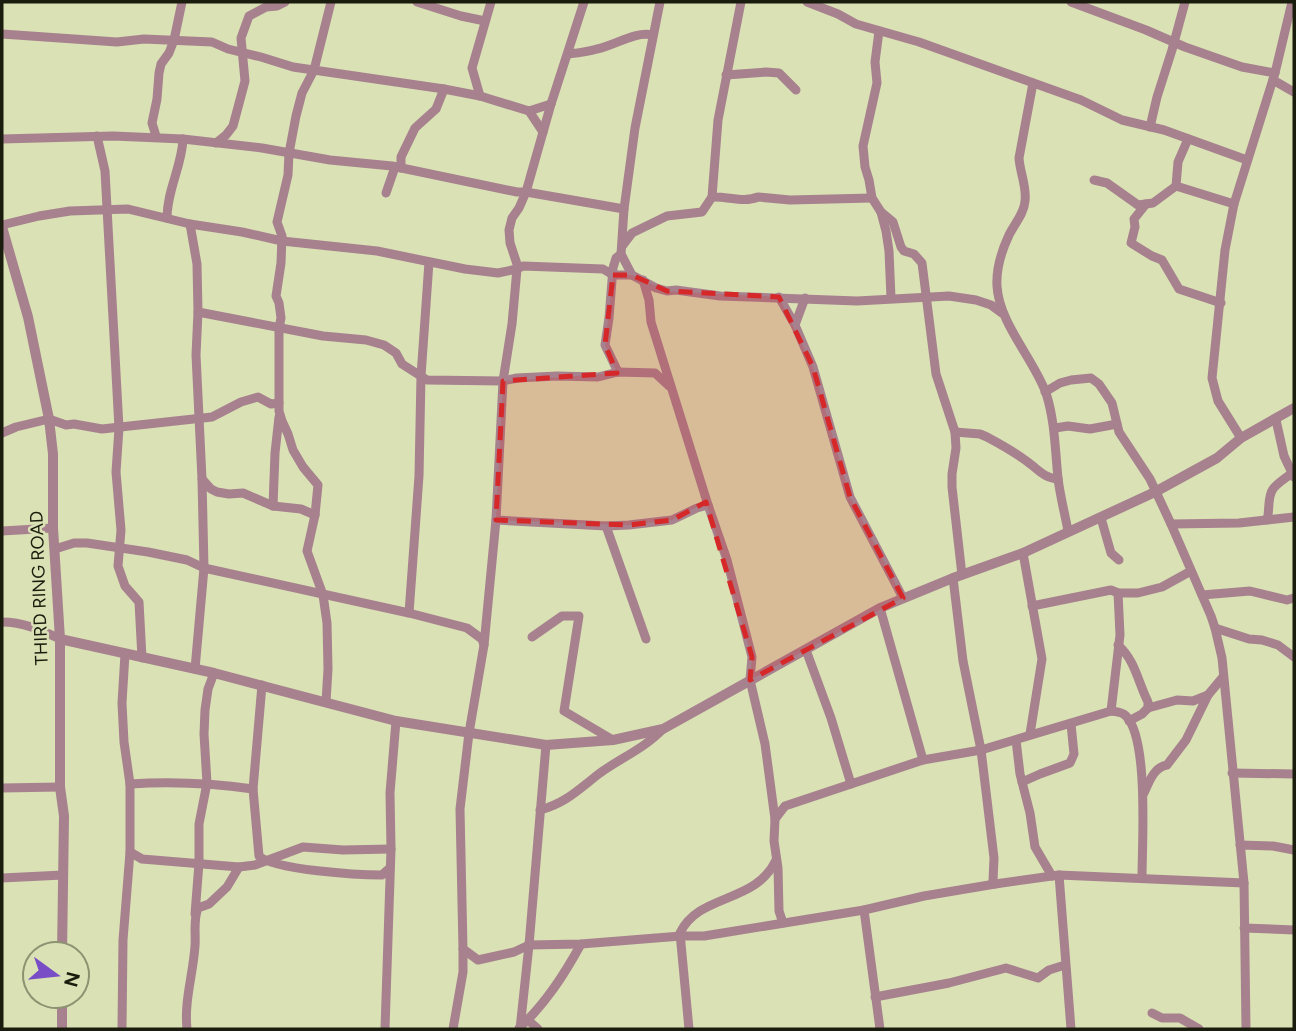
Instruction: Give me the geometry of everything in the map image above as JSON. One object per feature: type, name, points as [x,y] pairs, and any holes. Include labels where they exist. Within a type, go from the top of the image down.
[{"type":"street","points":[[156,136],[152,123],[159,73],[174,40],[182,2]]},
{"type":"street","points":[[216,143],[233,126],[245,81],[241,38],[249,16],[266,7],[285,2]]},
{"type":"street","points":[[273,506],[281,318],[276,296],[282,236],[277,222],[302,93],[314,70],[331,2]]},
{"type":"street","points":[[417,2],[485,21]]},
{"type":"street","points":[[480,96],[472,68],[491,2]]},
{"type":"street","points":[[453,1029],[463,971],[460,809],[484,645],[496,520],[503,382],[517,270],[509,230],[512,218],[526,192],[584,2]]},
{"type":"street","points":[[632,275],[621,250],[624,209],[635,128],[660,2]]},
{"type":"street","points":[[618,372],[605,345],[616,258],[632,233],[667,216],[702,212],[712,197],[718,120],[741,2]]},
{"type":"street","points":[[807,2],[856,24],[952,53],[1081,100],[1122,120],[1247,160]]},
{"type":"street","points":[[1071,2],[1173,42],[1274,76],[1294,92]]},
{"type":"street","points":[[1150,127],[1185,2]]},
{"type":"street","points":[[1241,438],[1218,401],[1212,378],[1225,250],[1234,204],[1292,8]]},
{"type":"street","points":[[879,31],[875,62],[877,83],[863,146],[865,167],[872,198],[881,212],[893,222],[901,247],[922,262],[936,374],[954,432],[956,448],[952,487],[963,661],[981,750],[995,884]]},
{"type":"street","points":[[2,34],[117,42],[144,39],[212,42],[293,67],[444,89],[480,96],[529,111],[551,104]]},
{"type":"street","points":[[568,54],[596,49],[636,35],[653,35]]},
{"type":"street","points":[[726,75],[766,72],[779,74],[796,90]]},
{"type":"street","points":[[1032,83],[1019,159],[1025,202],[998,267],[997,288],[1002,313],[1045,392],[1055,428],[1058,479],[1068,531]]},
{"type":"street","points":[[386,193],[415,128],[436,109],[444,89]]},
{"type":"street","points":[[529,111],[543,132]]},
{"type":"street","points":[[97,136],[105,171],[119,428],[116,472],[121,530],[118,566],[125,586],[139,602],[142,658]]},
{"type":"street","points":[[2,139],[156,136],[183,139],[398,168],[517,192],[624,209]]},
{"type":"street","points":[[167,218],[168,198],[182,153],[183,139]]},
{"type":"street","points":[[1094,180],[1107,183],[1138,205],[1153,204],[1176,186],[1178,162],[1188,139]]},
{"type":"street","points":[[1176,186],[1234,204]]},
{"type":"street","points":[[712,197],[744,200],[758,197],[790,200],[872,198]]},
{"type":"street","points":[[1146,204],[1134,219],[1132,243],[1162,260],[1179,289],[1221,303]]},
{"type":"street","points":[[2,226],[70,211],[106,211],[120,208],[282,241],[377,251],[498,273],[517,270],[523,266],[603,268],[613,275],[632,275],[667,291],[720,296],[857,301],[949,296],[976,300],[991,305],[1002,313]]},
{"type":"street","points":[[881,212],[889,251],[891,298]]},
{"type":"street","points":[[190,224],[197,264],[196,355],[204,568],[195,668]]},
{"type":"street","name":"THIRD RING ROAD","points":[[2,226],[27,317],[49,419],[53,453],[53,528],[60,639],[60,788],[64,816],[62,940]]},
{"type":"street","points":[[409,613],[419,476],[421,376],[429,262]]},
{"type":"street","points":[[643,280],[662,361],[727,560],[752,657],[750,680],[765,744],[775,819],[779,911],[783,923]]},
{"type":"street","points":[[779,297],[795,325],[813,367],[850,497],[903,598]]},
{"type":"street","points":[[795,325],[804,298]]},
{"type":"street","points":[[198,312],[384,345],[396,352],[402,364],[427,380],[503,382],[517,378],[598,377],[618,372],[655,373],[671,388]]},
{"type":"street","points":[[655,373],[662,361]]},
{"type":"street","points":[[1045,392],[1060,383],[1072,380],[1091,378],[1099,383],[1112,403],[1119,432],[1144,469],[1171,524],[1215,628],[1222,658],[1244,883],[1246,1029]]},
{"type":"street","points":[[2,433],[49,419],[66,425],[102,429],[212,417],[241,402],[258,397],[279,407]]},
{"type":"street","points":[[279,407],[293,450],[318,485],[316,515],[307,551],[323,594],[327,623],[326,702]]},
{"type":"street","points":[[2,622],[27,625],[60,639],[195,668],[396,721],[546,746],[613,740],[663,729],[880,608],[1023,553],[1155,492],[1217,458],[1241,438],[1294,408]]},
{"type":"street","points":[[1267,520],[1274,487],[1293,475],[1284,456],[1276,420]]},
{"type":"street","points":[[1055,428],[1068,426],[1090,429],[1117,424]]},
{"type":"street","points":[[954,432],[987,437],[1027,461],[1043,475],[1058,479]]},
{"type":"street","points":[[202,479],[217,492],[229,495],[243,493],[273,506],[301,509],[316,515]]},
{"type":"street","points":[[496,520],[629,525],[672,520],[708,505]]},
{"type":"street","points":[[1171,524],[1239,523],[1294,517]]},
{"type":"street","points":[[1101,518],[1111,553],[1119,560]]},
{"type":"street","points":[[606,526],[646,639]]},
{"type":"street","points":[[2,531],[53,528]]},
{"type":"street","points":[[55,549],[74,543],[88,543],[187,559],[204,568],[467,628],[482,639],[484,645]]},
{"type":"street","points":[[1023,553],[1042,659],[1030,734]]},
{"type":"street","points":[[1032,606],[1111,590],[1118,593],[1138,593],[1162,587],[1191,571]]},
{"type":"street","points":[[1202,595],[1250,591],[1287,600],[1294,598]]},
{"type":"street","points":[[1111,711],[1120,635],[1118,593]]},
{"type":"street","points":[[880,608],[923,760]]},
{"type":"street","points":[[531,638],[562,616],[579,616],[564,711],[613,740]]},
{"type":"street","points":[[1215,628],[1278,645],[1294,657]]},
{"type":"street","points":[[1118,645],[1133,664],[1148,708]]},
{"type":"street","points":[[806,650],[851,784]]},
{"type":"street","points":[[122,1029],[123,940],[130,852],[130,784],[122,714],[125,654]]},
{"type":"street","points":[[187,1029],[185,1011],[195,946],[199,824],[207,783],[205,710],[214,673]]},
{"type":"street","points":[[1142,798],[1151,778],[1161,766],[1167,765],[1186,740],[1208,695],[1223,677]]},
{"type":"street","points":[[261,685],[253,789],[259,856],[264,861],[286,867],[363,875],[382,875],[390,867]]},
{"type":"street","points":[[1129,721],[1148,708],[1177,700],[1193,701],[1208,695]]},
{"type":"street","points":[[775,819],[785,806],[923,760],[981,750],[1111,711],[1120,712],[1135,731],[1142,770],[1142,878]]},
{"type":"street","points":[[386,1029],[390,793],[396,721]]},
{"type":"street","points":[[1022,782],[1070,763],[1074,754],[1071,724]]},
{"type":"street","points":[[540,810],[555,806],[572,796],[601,773],[652,741],[663,729]]},
{"type":"street","points":[[1016,740],[1035,847],[1056,876],[1071,1029]]},
{"type":"street","points":[[521,1026],[546,746]]},
{"type":"street","points":[[1232,773],[1294,774]]},
{"type":"street","points":[[130,784],[207,783],[253,789]]},
{"type":"street","points":[[2,788],[60,788]]},
{"type":"street","points":[[1240,845],[1294,850]]},
{"type":"street","points":[[130,852],[142,859],[239,867],[255,865],[303,847],[391,849]]},
{"type":"street","points":[[128,869],[142,859]]},
{"type":"street","points":[[689,1029],[680,933],[684,925],[693,915],[763,879],[776,860]]},
{"type":"street","points":[[195,915],[198,908],[209,904],[227,887],[239,867]]},
{"type":"street","points":[[2,878],[63,875]]},
{"type":"street","points":[[463,949],[478,960],[514,952],[529,945],[704,936],[864,910],[924,896],[1056,876],[1244,883]]},
{"type":"street","points":[[864,910],[880,1029]]},
{"type":"street","points":[[1244,928],[1294,930]]},
{"type":"street","points":[[521,1026],[550,994],[581,944]]},
{"type":"street","points":[[875,997],[949,984],[1006,968],[1038,978],[1049,970],[1065,965]]},
{"type":"street","points":[[62,1010],[62,1029]]},
{"type":"street","points":[[1152,1013],[1162,1018],[1180,1018],[1199,1029]]},
{"type":"street","points":[[521,1026],[538,1029]]},
{"type":"highlighted area","points":[[613,275],[632,275],[667,291],[779,297],[813,367],[850,497],[903,598],[750,680],[752,657],[706,502],[672,520],[629,525],[496,520],[503,381],[617,373],[605,345]]}]
